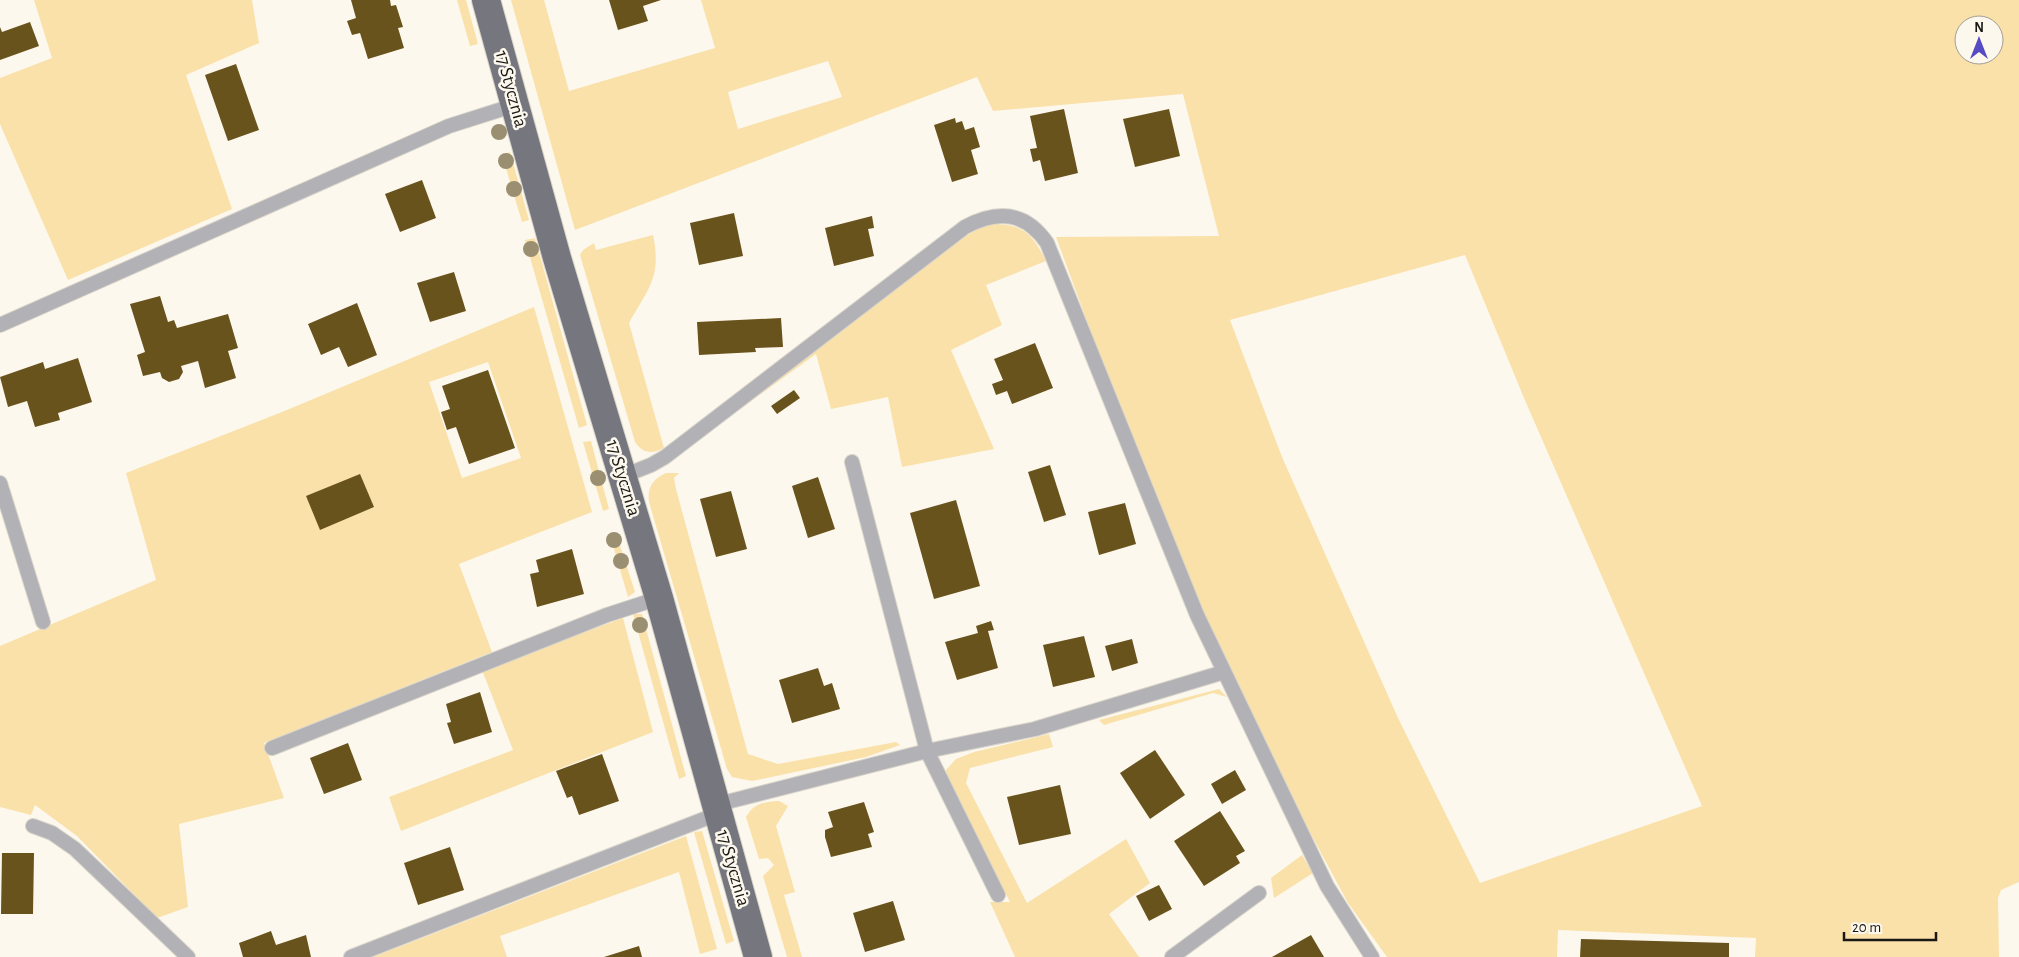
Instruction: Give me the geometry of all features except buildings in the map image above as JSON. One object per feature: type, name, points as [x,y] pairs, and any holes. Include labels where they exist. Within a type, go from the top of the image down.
[{"type":"main road","name":"17 Stycznia","points":[[486,0],[558,258],[659,598],[758,957]]},
{"type":"lane","points":[[0,325],[449,126],[515,105]]},
{"type":"lane","points":[[623,476],[651,465],[665,457],[964,227],[997,216],[1021,219],[1034,227],[1047,243],[1170,554],[1224,672],[1327,886],[1372,957]]},
{"type":"lane","points":[[852,462],[927,751],[998,895]]},
{"type":"lane","points":[[0,483],[43,622]]},
{"type":"lane","points":[[272,748],[598,619],[659,598]]},
{"type":"lane","points":[[351,957],[716,810],[927,751],[1035,729],[1224,672]]},
{"type":"lane","points":[[33,826],[52,833],[75,849],[188,957]]},
{"type":"lane","points":[[1172,957],[1259,893]]},
{"type":"shaded area","points":[[34,0],[252,0],[259,43],[186,75],[232,209],[68,280],[0,124],[0,78],[52,58]]},
{"type":"shaded area","points":[[457,0],[466,0],[478,44],[470,46]]},
{"type":"shaded area","points":[[511,0],[544,0],[569,91],[715,48],[701,0],[2019,0],[2019,882],[2001,890],[1998,898],[1999,957],[1755,957],[1756,938],[1558,930],[1557,957],[1387,957],[1348,903],[1306,825],[1205,618],[1105,370],[1056,237],[1219,236],[1183,94],[993,111],[977,77],[575,230]],"holes":[[[828,61],[842,97],[738,129],[728,92]],[[1465,255],[1524,398],[1702,806],[1480,883],[1398,718],[1282,457],[1230,320]]]},
{"type":"shaded area","points":[[510,152],[529,220],[522,222],[502,155]]},
{"type":"shaded area","points":[[993,224],[1013,226],[1026,233],[1037,244],[1046,261],[986,285],[1002,325],[951,350],[994,449],[902,467],[888,397],[831,409],[816,354],[691,445],[959,240],[981,227]]},
{"type":"shaded area","points":[[653,235],[656,262],[652,282],[629,323],[664,448],[648,452],[641,449],[635,442],[580,255],[583,250],[594,243],[596,250]]},
{"type":"shaded area","points":[[535,238],[587,425],[579,428],[525,240]]},
{"type":"shaded area","points":[[534,307],[592,512],[459,564],[492,652],[264,743],[284,798],[179,824],[188,907],[157,918],[77,836],[35,805],[31,815],[0,807],[0,646],[156,580],[126,473],[282,412]],"holes":[[[488,362],[521,458],[462,478],[429,382]]]},
{"type":"shaded area","points":[[591,441],[609,509],[603,511],[583,442]]},
{"type":"shaded area","points":[[666,473],[679,473],[674,478],[676,489],[748,754],[778,764],[896,742],[900,745],[866,757],[752,781],[732,777],[727,769],[649,502],[649,492],[652,484]]},
{"type":"shaded area","points":[[616,533],[635,592],[628,597],[610,535]]},
{"type":"shaded area","points":[[633,614],[642,614],[686,776],[679,779]]},
{"type":"shaded area","points":[[623,618],[653,732],[401,831],[389,797],[513,750],[482,670]]},
{"type":"shaded area","points":[[1219,689],[1227,697],[1213,693],[1104,725],[1099,720]]},
{"type":"shaded area","points":[[1049,734],[1053,747],[970,768],[966,783],[1027,903],[1126,839],[1150,883],[1109,914],[1139,957],[1015,957],[990,902],[1010,902],[947,778],[946,770],[956,759],[974,752]]},
{"type":"shaded area","points":[[779,801],[788,806],[776,826],[795,892],[784,895],[802,957],[787,957],[763,876],[774,865],[768,858],[759,859],[746,817],[752,809],[760,804]]},
{"type":"shaded area","points":[[702,831],[734,941],[726,944],[694,832]]},
{"type":"shaded area","points":[[686,836],[717,949],[700,954],[679,872],[500,936],[507,957],[373,957]]},
{"type":"shaded area","points":[[1302,855],[1313,873],[1274,898],[1271,878]]}]
